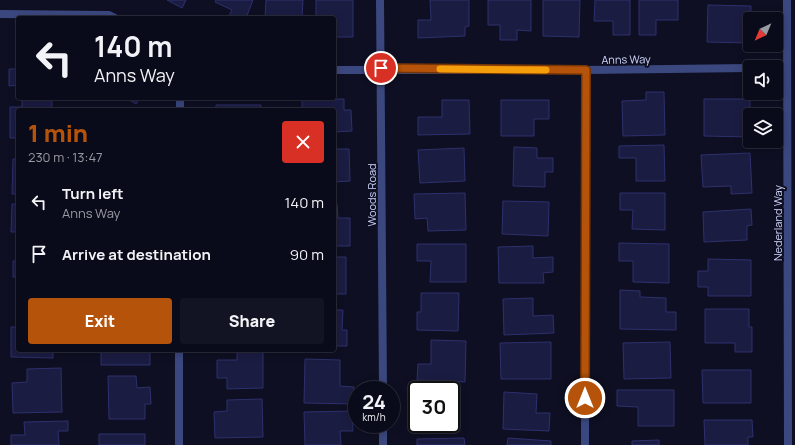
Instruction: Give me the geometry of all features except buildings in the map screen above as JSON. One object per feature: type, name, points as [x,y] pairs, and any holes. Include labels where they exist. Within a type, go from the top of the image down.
[{"type":"street","name":"Woods Road","points":[[380,0],[383,381]]},
{"type":"street","name":"Nederland Way","points":[[787,0],[787,67],[791,156],[792,359],[788,445]]},
{"type":"street","points":[[0,14],[109,16]]},
{"type":"street","name":"Anns Way","points":[[336,70],[381,68],[586,70],[743,68]]},
{"type":"street","points":[[585,445],[586,70]]},
{"type":"street","points":[[179,352],[179,445]]},
{"type":"street","points":[[383,433],[383,445]]},
{"type":"slow traffic","points":[[440,69],[546,70]]},
{"type":"route","points":[[381,68],[586,70],[585,398]]}]
